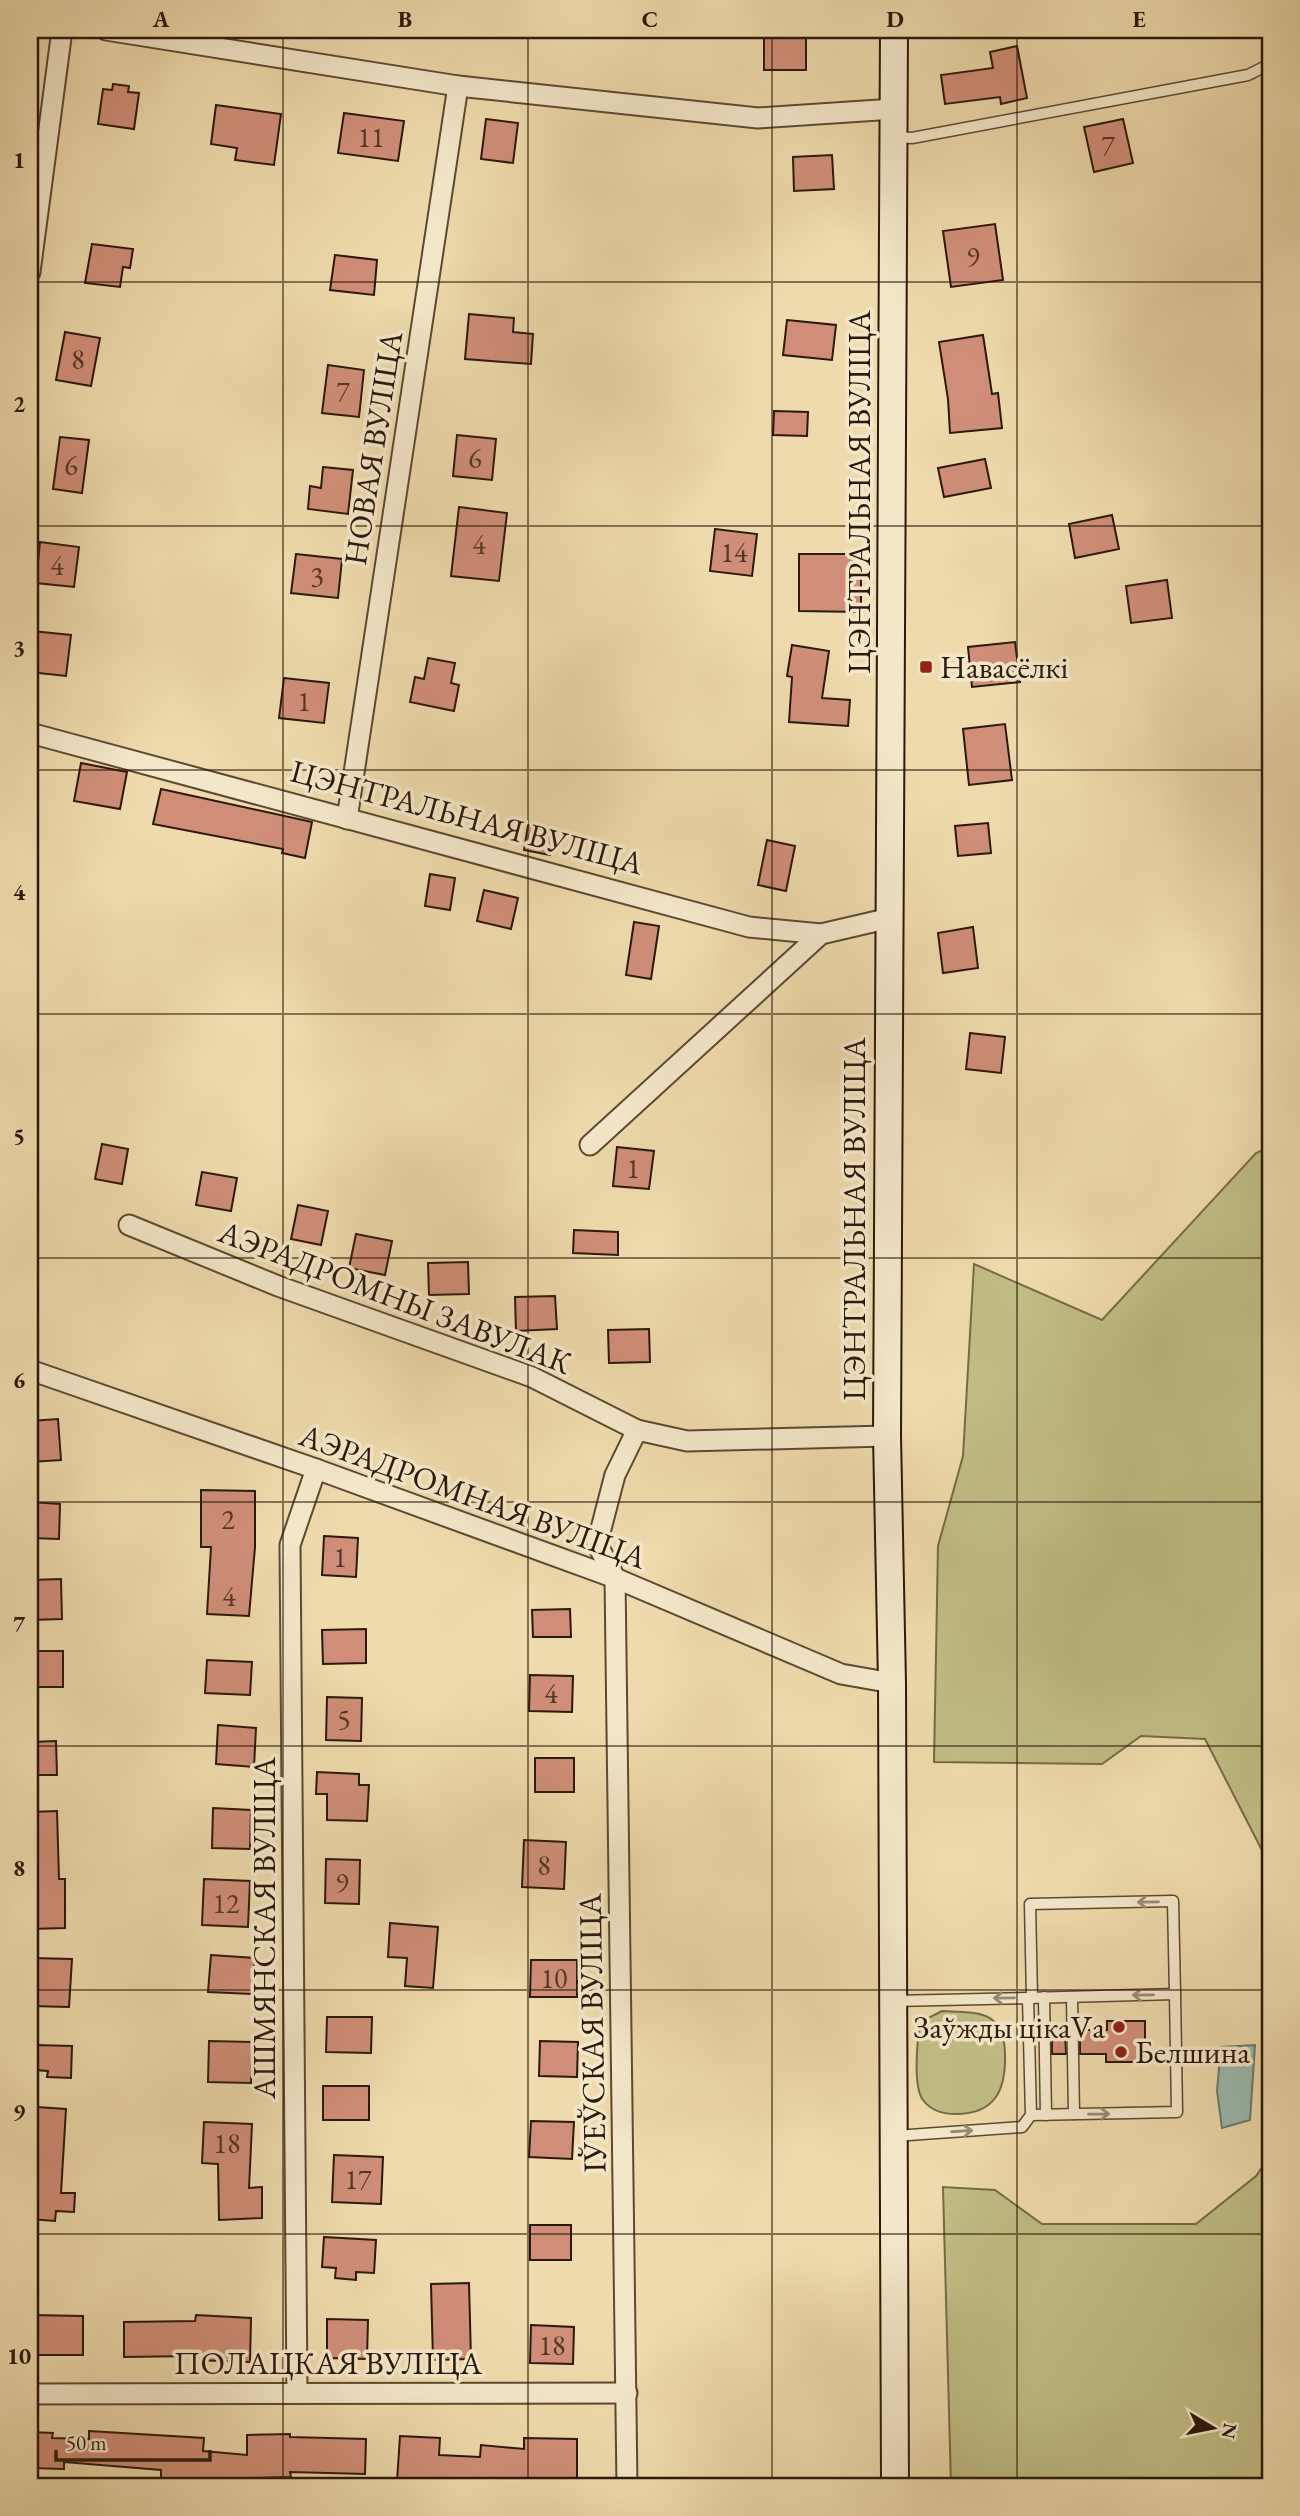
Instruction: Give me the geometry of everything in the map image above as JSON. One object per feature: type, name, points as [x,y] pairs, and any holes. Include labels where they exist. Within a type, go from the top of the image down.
[{"type":"main road","name":"ЦЭНТРАЛЬНАЯ ВУЛІЦА","points":[[894,30],[887,1436],[892,1683],[895,2486]]},
{"type":"street","points":[[30,272],[62,30]]},
{"type":"street","points":[[106,30],[458,86],[758,118],[894,108]]},
{"type":"street","name":"НОВАЯ ВУЛІЦА","points":[[347,819],[458,86]]},
{"type":"street","name":"ЦЭНТРАЛЬНАЯ ВУЛІЦА","points":[[30,733],[749,927],[821,934],[890,918]]},
{"type":"street","points":[[590,1145],[821,934]]},
{"type":"street","name":"АЭРАДРОМНЫ ЗАВУЛАК","points":[[129,1225],[278,1286],[533,1377],[637,1430],[687,1441],[887,1436]]},
{"type":"street","name":"АЭРАДРОМНАЯ ВУЛІЦА","points":[[30,1370],[316,1469],[615,1578],[841,1674],[892,1683]]},
{"type":"street","points":[[615,1578],[597,1544],[615,1475],[637,1430]]},
{"type":"street","name":"АШМЯНСКАЯ ВУЛІЦА","points":[[297,2392],[290,1545],[316,1469]]},
{"type":"street","name":"ІЎЕЎСКАЯ ВУЛІЦА","points":[[615,1578],[627,2486]]},
{"type":"street","name":"ПОЛАЦКАЯ ВУЛІЦА","points":[[30,2394],[627,2393]]},
{"type":"lane","points":[[894,137],[912,138],[1248,75],[1270,64]]},
{"type":"lane","points":[[1031,2116],[1177,2112],[1172,1901],[1030,1905],[1046,2115]]},
{"type":"lane","points":[[894,2001],[1174,1994]]},
{"type":"lane","points":[[1072,1997],[1074,2114]]},
{"type":"lane","points":[[894,2136],[1023,2127],[1031,2116],[1035,1998]]},
{"type":"shaded area","points":[[1270,1147],[1270,1866],[1205,1739],[1141,1736],[1102,1764],[934,1762],[938,1546],[963,1456],[974,1264],[1102,1320],[1256,1153]]},
{"type":"shaded area","points":[[942,2011],[987,2016],[1000,2029],[1005,2054],[1003,2079],[996,2098],[980,2110],[956,2114],[942,2112],[930,2107],[920,2094],[917,2064],[920,2026]]},
{"type":"shaded area","points":[[1270,2156],[1270,2486],[951,2486],[943,2187],[995,2190],[1042,2224],[1196,2224],[1256,2176]]},
{"type":"water","points":[[1255,2045],[1250,2120],[1222,2128],[1217,2091],[1221,2047]]},
{"type":"building","points":[[764,30],[806,30],[806,70],[764,70]]},
{"type":"building","points":[[1017,46],[1027,98],[1001,104],[1000,97],[945,104],[941,75],[993,68],[990,52]]},
{"type":"building","points":[[113,84],[129,86],[128,92],[139,93],[134,129],[98,124],[103,89],[112,90]]},
{"type":"building","points":[[216,105],[281,114],[274,165],[235,160],[237,148],[211,144]]},
{"type":"building","points":[[344,113],[404,121],[398,161],[338,153]]},
{"type":"building","points":[[486,119],[518,123],[513,163],[481,159]]},
{"type":"building","points":[[1123,119],[1133,163],[1094,172],[1084,127]]},
{"type":"building","points":[[832,155],[834,189],[794,191],[793,157]]},
{"type":"building","points":[[995,224],[1003,280],[951,287],[943,231]]},
{"type":"building","points":[[92,244],[133,249],[130,268],[123,267],[120,287],[85,283]]},
{"type":"building","points":[[335,255],[377,260],[374,295],[330,290]]},
{"type":"building","points":[[469,314],[514,318],[513,332],[533,334],[531,364],[465,359]]},
{"type":"building","points":[[787,320],[836,325],[832,360],[783,355]]},
{"type":"building","points":[[65,332],[100,338],[91,386],[56,380]]},
{"type":"building","points":[[983,335],[992,394],[998,393],[1002,428],[950,433],[939,342]]},
{"type":"building","points":[[328,365],[364,370],[359,417],[322,413]]},
{"type":"building","points":[[774,411],[808,412],[807,436],[773,435]]},
{"type":"building","points":[[457,435],[496,439],[492,480],[453,476]]},
{"type":"building","points":[[60,437],[89,440],[82,493],[53,489]]},
{"type":"building","points":[[985,459],[991,488],[944,497],[938,468]]},
{"type":"building","points":[[323,467],[353,470],[348,514],[308,509],[310,486],[321,488]]},
{"type":"building","points":[[459,507],[507,513],[499,581],[451,576]]},
{"type":"building","points":[[1112,515],[1119,549],[1075,558],[1069,524]]},
{"type":"building","points":[[715,529],[757,534],[752,576],[710,571]]},
{"type":"building","points":[[40,542],[79,547],[74,587],[36,583]]},
{"type":"building","points":[[296,554],[342,559],[338,598],[291,593]]},
{"type":"building","points":[[799,554],[861,554],[861,612],[799,611]]},
{"type":"building","points":[[1167,580],[1172,618],[1131,623],[1126,586]]},
{"type":"building","points":[[32,631],[71,635],[66,676],[30,672]]},
{"type":"building","points":[[1015,642],[1020,682],[972,687],[968,647]]},
{"type":"building","points":[[792,645],[829,651],[822,698],[850,700],[848,726],[789,722],[792,677],[787,676]]},
{"type":"building","points":[[428,658],[455,663],[451,683],[459,685],[454,711],[410,702],[415,677],[424,679]]},
{"type":"building","points":[[284,678],[329,683],[324,723],[279,718]]},
{"type":"building","points":[[1005,724],[1012,780],[969,785],[963,729]]},
{"type":"building","points":[[81,763],[127,772],[120,809],[74,801]]},
{"type":"building","points":[[161,789],[312,822],[305,858],[282,853],[283,849],[153,824]]},
{"type":"building","points":[[988,823],[991,853],[958,856],[955,826]]},
{"type":"building","points":[[528,825],[555,830],[550,855],[524,850]]},
{"type":"building","points":[[767,840],[795,846],[786,891],[758,885]]},
{"type":"building","points":[[430,874],[455,878],[450,910],[425,906]]},
{"type":"building","points":[[484,890],[518,898],[511,929],[477,921]]},
{"type":"building","points":[[634,922],[659,926],[651,979],[626,975]]},
{"type":"building","points":[[973,927],[978,968],[943,973],[938,933]]},
{"type":"building","points":[[970,1033],[1005,1037],[1001,1073],[966,1069]]},
{"type":"building","points":[[102,1144],[128,1149],[122,1184],[95,1179]]},
{"type":"building","points":[[617,1147],[654,1151],[649,1189],[613,1186]]},
{"type":"building","points":[[202,1172],[237,1178],[231,1211],[196,1205]]},
{"type":"building","points":[[298,1205],[328,1211],[321,1245],[291,1239]]},
{"type":"building","points":[[574,1230],[618,1232],[618,1255],[573,1253]]},
{"type":"building","points":[[356,1234],[392,1241],[385,1275],[349,1268]]},
{"type":"building","points":[[468,1262],[469,1294],[429,1295],[428,1263]]},
{"type":"building","points":[[555,1296],[557,1329],[516,1331],[515,1297]]},
{"type":"building","points":[[649,1329],[650,1362],[609,1363],[608,1330]]},
{"type":"building","points":[[58,1419],[61,1460],[30,1462],[30,1421]]},
{"type":"building","points":[[201,1490],[255,1491],[255,1547],[249,1616],[207,1614],[211,1547],[201,1547]]},
{"type":"building","points":[[30,1502],[60,1504],[59,1539],[30,1538]]},
{"type":"building","points":[[324,1536],[358,1538],[356,1577],[322,1575]]},
{"type":"building","points":[[61,1579],[62,1619],[30,1620],[30,1580]]},
{"type":"building","points":[[570,1609],[571,1637],[533,1637],[532,1610]]},
{"type":"building","points":[[366,1629],[366,1663],[323,1664],[322,1630]]},
{"type":"building","points":[[30,1651],[63,1651],[63,1687],[30,1687]]},
{"type":"building","points":[[207,1660],[252,1662],[250,1695],[205,1693]]},
{"type":"building","points":[[530,1675],[573,1676],[572,1712],[529,1711]]},
{"type":"building","points":[[327,1697],[362,1698],[361,1741],[326,1740]]},
{"type":"building","points":[[218,1725],[256,1728],[254,1767],[216,1764]]},
{"type":"building","points":[[56,1741],[57,1775],[30,1775],[30,1742]]},
{"type":"building","points":[[535,1758],[574,1758],[574,1792],[535,1792]]},
{"type":"building","points":[[317,1772],[359,1774],[359,1785],[369,1785],[367,1821],[327,1820],[327,1794],[316,1794]]},
{"type":"building","points":[[213,1808],[251,1810],[250,1849],[212,1848]]},
{"type":"building","points":[[57,1811],[59,1879],[65,1879],[65,1928],[30,1929],[30,1812]]},
{"type":"building","points":[[524,1840],[566,1842],[564,1889],[522,1887]]},
{"type":"building","points":[[326,1859],[360,1860],[359,1904],[325,1903]]},
{"type":"building","points":[[204,1879],[250,1881],[248,1927],[202,1925]]},
{"type":"building","points":[[390,1923],[438,1927],[433,1988],[405,1986],[407,1958],[388,1957]]},
{"type":"building","points":[[211,1955],[255,1958],[252,1994],[208,1992]]},
{"type":"building","points":[[32,1958],[72,1959],[69,2007],[30,2006]]},
{"type":"building","points":[[531,1960],[577,1960],[577,1997],[530,1997]]},
{"type":"building","points":[[327,2017],[372,2017],[371,2053],[326,2052]]},
{"type":"building","points":[[1107,2021],[1145,2021],[1145,2062],[1106,2062],[1106,2054],[1080,2054],[1080,2030],[1107,2030]]},
{"type":"building","points":[[1052,2030],[1065,2030],[1066,2054],[1052,2054]]},
{"type":"building","points":[[209,2041],[252,2042],[251,2083],[208,2082]]},
{"type":"building","points":[[540,2041],[578,2042],[577,2077],[539,2076]]},
{"type":"building","points":[[35,2045],[72,2046],[71,2078],[47,2077],[48,2071],[34,2070]]},
{"type":"building","points":[[323,2086],[369,2086],[369,2120],[323,2120]]},
{"type":"building","points":[[36,2107],[66,2109],[61,2193],[75,2193],[74,2212],[56,2211],[55,2221],[30,2219]]},
{"type":"building","points":[[531,2121],[574,2122],[572,2159],[529,2157]]},
{"type":"building","points":[[204,2122],[252,2124],[249,2188],[262,2187],[262,2218],[219,2220],[218,2164],[202,2163]]},
{"type":"building","points":[[334,2155],[383,2157],[381,2204],[332,2202]]},
{"type":"building","points":[[530,2225],[571,2225],[571,2260],[530,2260]]},
{"type":"building","points":[[324,2237],[376,2240],[374,2273],[356,2272],[356,2280],[335,2278],[336,2268],[322,2267]]},
{"type":"building","points":[[469,2283],[471,2359],[433,2360],[431,2284]]},
{"type":"building","points":[[30,2315],[83,2316],[83,2355],[30,2355]]},
{"type":"building","points":[[196,2315],[251,2318],[250,2362],[194,2360],[194,2356],[124,2357],[124,2322],[195,2321]]},
{"type":"building","points":[[327,2319],[368,2320],[367,2359],[327,2358]]},
{"type":"building","points":[[531,2325],[574,2327],[573,2364],[530,2363]]},
{"type":"building","points":[[89,2431],[204,2438],[203,2451],[247,2455],[247,2435],[290,2434],[290,2437],[366,2439],[365,2474],[290,2472],[291,2477],[223,2479],[223,2485],[161,2480],[161,2470],[64,2462],[64,2469],[30,2468],[30,2432],[53,2433],[52,2438],[89,2439]]},
{"type":"building","points":[[400,2436],[440,2438],[439,2455],[480,2457],[481,2445],[524,2449],[524,2438],[577,2439],[577,2483],[496,2485],[456,2481],[456,2486],[414,2486],[414,2482],[397,2481]]},
{"type":"place","name":"Навасёлкі","points":[[926,667]]},
{"type":"place","name":"Заўжды цікаVа","points":[[1119,2027]]},
{"type":"place","name":"Белшина","points":[[1121,2052]]}]
